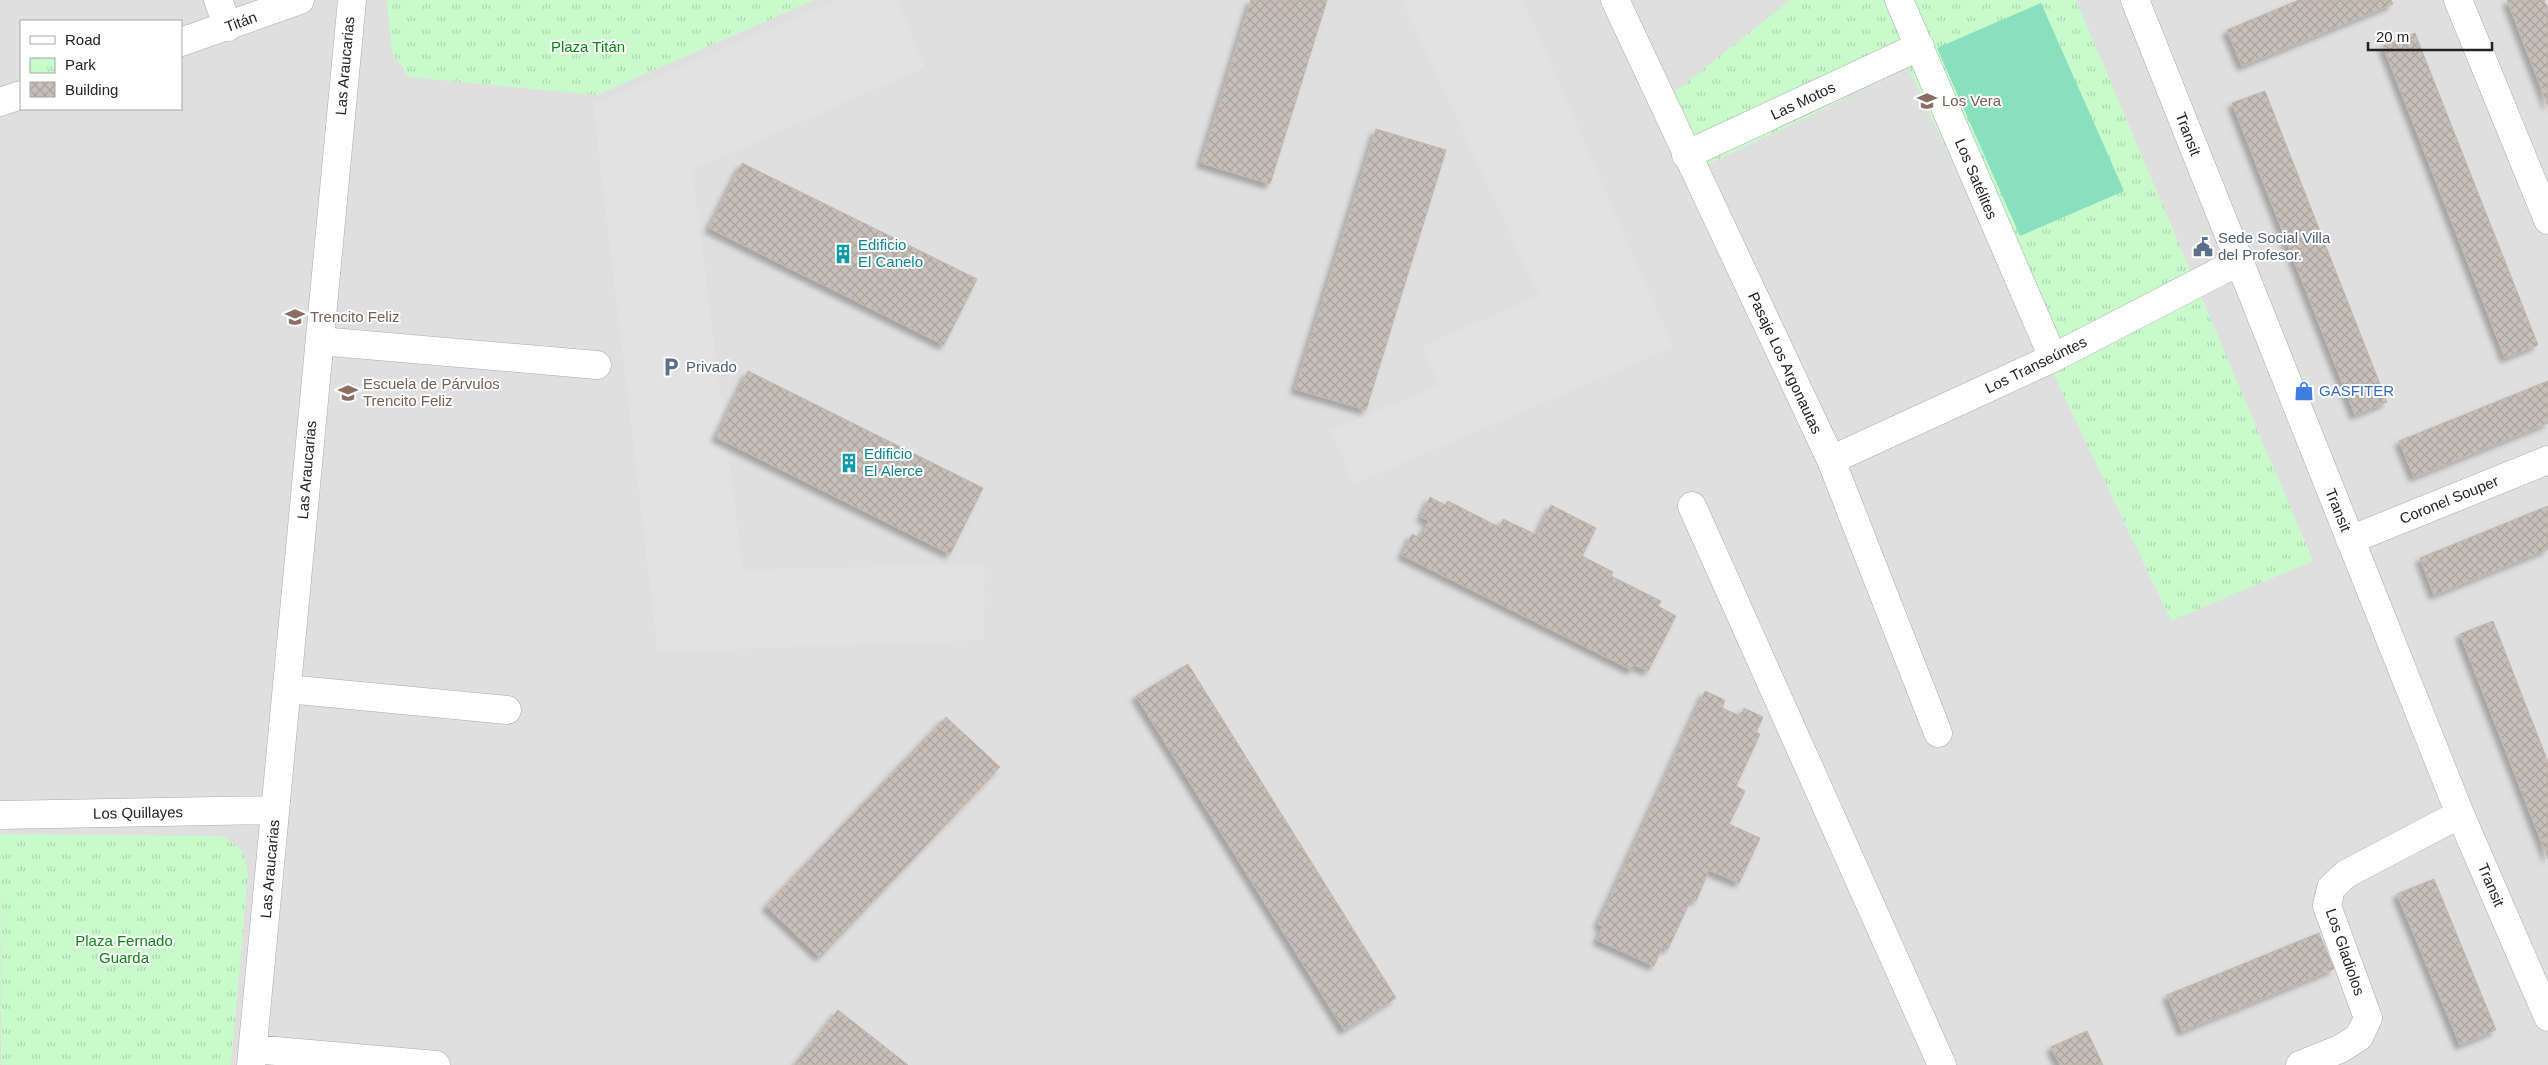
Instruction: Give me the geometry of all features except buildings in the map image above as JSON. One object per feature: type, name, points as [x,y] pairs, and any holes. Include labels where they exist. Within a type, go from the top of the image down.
[{"type":"street","points":[[218,0],[228,27]]},
{"type":"street","name":"Titán","points":[[182,42],[300,0]]},
{"type":"street","name":"Las Araucarias","points":[[352,0],[252,1057],[436,1065]]},
{"type":"street","name":"Pasaje Los Argonautas","points":[[1615,0],[1686,155],[1831,460],[1938,733]]},
{"type":"street","name":"Los Satélites","points":[[1898,0],[1920,46],[2053,358]]},
{"type":"street","points":[[2458,0],[2548,220]]},
{"type":"street","name":"Transit","points":[[2141,2],[2238,262],[2460,814],[2548,1017]]},
{"type":"street","name":"Las Motos","points":[[1686,155],[1920,46]]},
{"type":"street","points":[[0,102],[20,95]]},
{"type":"street","name":"Los Transeúntes","points":[[1831,460],[2053,358],[2238,262]]},
{"type":"street","points":[[320,341],[597,365]]},
{"type":"street","name":"Coronel Souper","points":[[2350,540],[2548,460]]},
{"type":"street","points":[[1692,506],[1942,1065]]},
{"type":"street","points":[[287,689],[507,710]]},
{"type":"street","name":"Los Quillayes","points":[[0,815],[275,810]]},
{"type":"street","name":"Los Gladiolos","points":[[2300,1065],[2340,1050],[2359,1037],[2368,1018],[2327,906],[2331,888],[2346,874],[2460,814]]},
{"type":"shaded area","points":[[0,0],[2548,0],[2548,1065],[0,1065]]},
{"type":"shaded area","name":"Privado","points":[[837,0],[898,0],[925,67],[692,170],[743,570],[985,564],[984,640],[658,652],[593,104]]},
{"type":"shaded area","points":[[1402,0],[1523,0],[1673,347],[1354,484],[1331,431],[1439,385],[1423,346],[1539,296]]},
{"type":"green space","name":"Plaza Titán","points":[[387,0],[814,0],[597,95],[409,77],[392,52]]},
{"type":"green space","points":[[1790,0],[2076,0],[2313,561],[2171,621],[1908,68],[1705,166],[1671,95]]},
{"type":"green space","points":[[2041,3],[2124,191],[2020,236],[1937,48]]},
{"type":"green space","name":"Plaza Fernado Guarda","points":[[0,834],[221,836],[238,847],[244,855],[248,875],[231,1065],[1,1065]]},
{"type":"place","name":"Los Vera","points":[[1927,101]]},
{"type":"place","name":"Sede Social Villa del Profesor.","points":[[2203,247]]},
{"type":"place","name":"Edificio El Canelo","points":[[843,254]]},
{"type":"place","name":"Trencito Feliz","points":[[295,317]]},
{"type":"place","name":"Privado","points":[[671,367]]},
{"type":"place","name":"GASFITER","points":[[2304,391]]},
{"type":"place","name":"Escuela de Párvulos Trencito Feliz","points":[[348,393]]},
{"type":"place","name":"Edificio El Alerce","points":[[849,463]]}]
